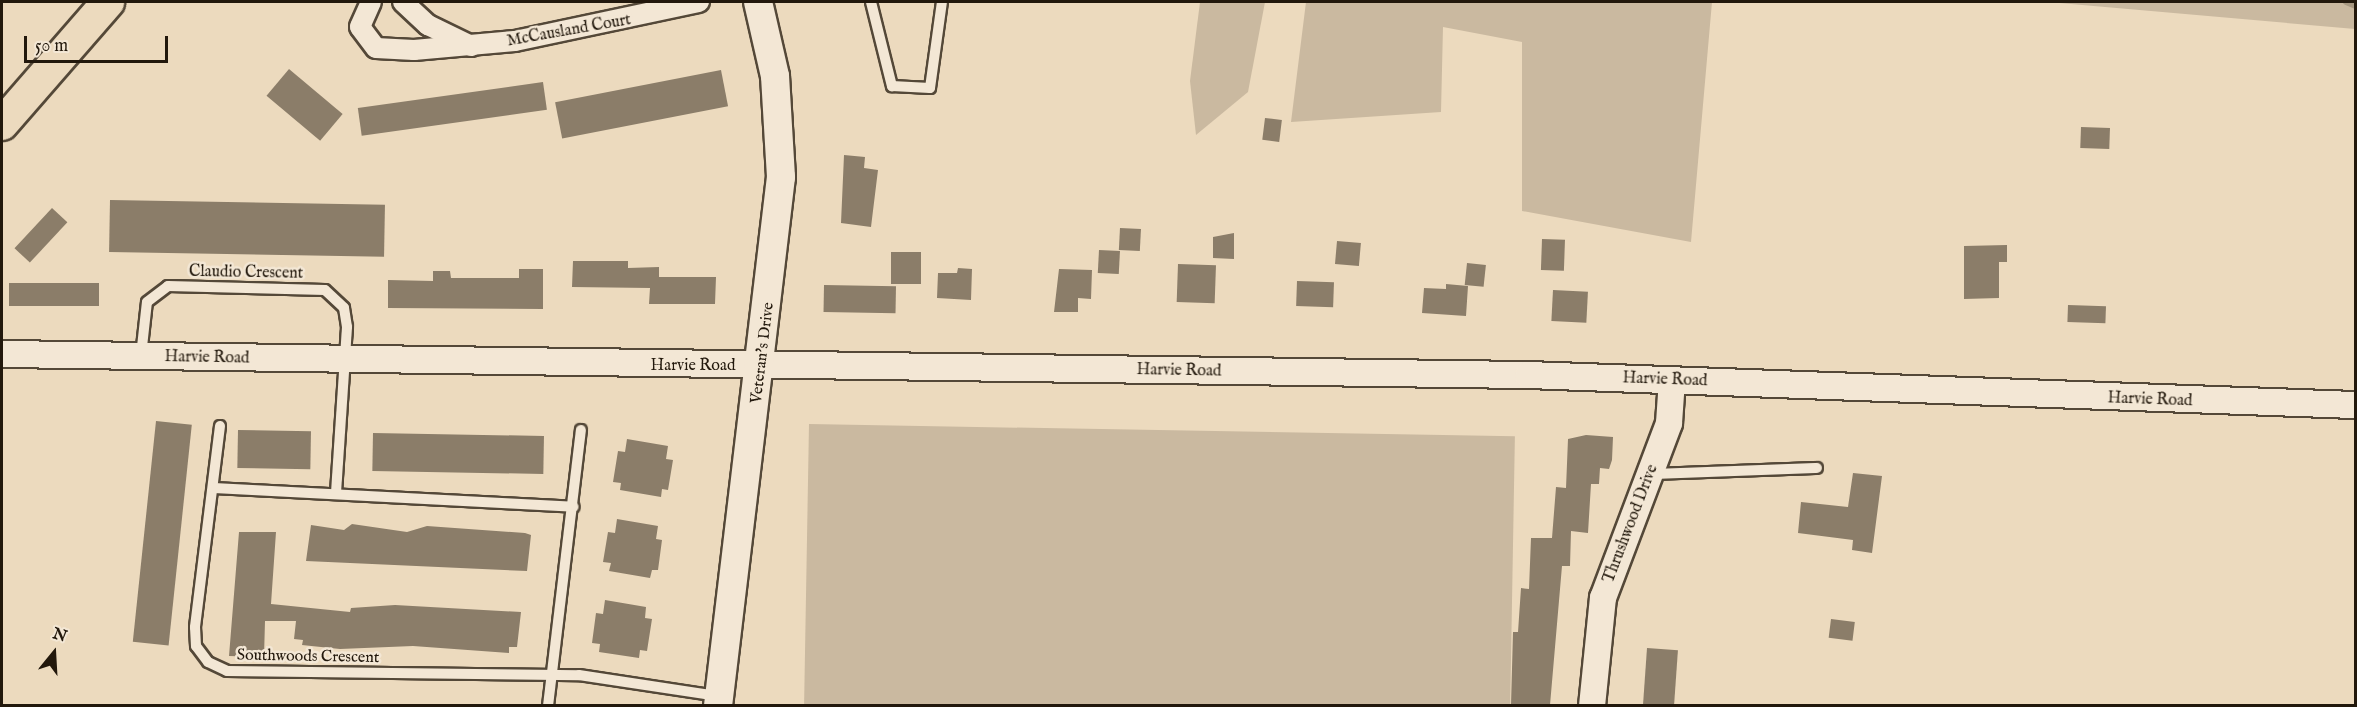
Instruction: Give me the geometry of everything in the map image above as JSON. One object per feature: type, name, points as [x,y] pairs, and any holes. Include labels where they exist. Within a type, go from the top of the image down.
[{"type":"main road","points":[[2,124],[108,2]]},
{"type":"main road","name":"Veteran's Drive","points":[[719,701],[761,366],[781,177],[775,76],[758,2]]},
{"type":"street","name":"McCausland Court","points":[[371,2],[360,27],[376,48],[474,47],[651,16],[699,2]]},
{"type":"street","points":[[403,2],[428,25],[474,47]]},
{"type":"street","name":"Harvie Road","points":[[2,354],[347,363],[761,366],[1672,380],[2355,405]]},
{"type":"street","name":"Thrushwood Drive","points":[[1592,705],[1603,598],[1652,474],[1669,423],[1672,380]]},
{"type":"lane","points":[[871,2],[892,86],[930,88],[942,2]]},
{"type":"lane","name":"Claudio Crescent","points":[[140,357],[147,302],[168,286],[325,290],[344,308],[347,363]]},
{"type":"lane","points":[[336,494],[347,363]]},
{"type":"lane","name":"Southwoods Crescent","points":[[220,426],[195,627],[196,646],[208,662],[227,671],[552,675],[719,701]]},
{"type":"lane","points":[[548,705],[582,430]]},
{"type":"lane","points":[[1652,474],[1817,468]]},
{"type":"lane","points":[[214,488],[573,507]]},
{"type":"shaded area","points":[[1200,2],[1265,2],[1248,92],[1196,135],[1190,81]]},
{"type":"shaded area","points":[[1306,2],[1712,2],[1691,242],[1522,211],[1522,42],[1443,27],[1441,112],[1291,122]]},
{"type":"shaded area","points":[[2048,2],[2355,2],[2355,29]]},
{"type":"shaded area","points":[[809,424],[1515,436],[1510,706],[804,706]]},
{"type":"building","points":[[289,69],[343,114],[320,141],[267,96]]},
{"type":"building","points":[[721,70],[728,106],[562,139],[555,102]]},
{"type":"building","points":[[543,82],[547,110],[362,136],[358,108]]},
{"type":"building","points":[[1265,118],[1282,120],[1279,142],[1262,140]]},
{"type":"building","points":[[2081,127],[2110,128],[2109,149],[2080,148]]},
{"type":"building","points":[[844,155],[865,157],[864,168],[878,170],[871,227],[841,223]]},
{"type":"building","points":[[110,200],[385,205],[384,257],[109,252]]},
{"type":"building","points":[[52,208],[67,222],[30,263],[14,248]]},
{"type":"building","points":[[1120,228],[1141,229],[1140,251],[1119,250]]},
{"type":"building","points":[[1234,233],[1234,259],[1213,258],[1213,237]]},
{"type":"building","points":[[1542,239],[1565,240],[1564,271],[1541,270]]},
{"type":"building","points":[[1337,241],[1361,243],[1359,266],[1335,264]]},
{"type":"building","points":[[2007,245],[2007,262],[1999,262],[1999,298],[1964,299],[1964,246]]},
{"type":"building","points":[[1099,250],[1120,251],[1119,274],[1098,273]]},
{"type":"building","points":[[891,252],[921,252],[921,284],[891,284]]},
{"type":"building","points":[[573,261],[628,261],[628,268],[659,267],[659,277],[716,277],[715,304],[649,304],[650,288],[572,287]]},
{"type":"building","points":[[1467,263],[1486,265],[1484,287],[1465,285]]},
{"type":"building","points":[[1178,264],[1216,265],[1215,303],[1177,302]]},
{"type":"building","points":[[958,268],[972,269],[971,300],[937,298],[938,273],[957,273]]},
{"type":"building","points":[[519,269],[543,269],[543,309],[388,308],[388,280],[433,281],[433,271],[450,271],[451,278],[519,278]]},
{"type":"building","points":[[1059,269],[1092,270],[1091,299],[1078,298],[1078,312],[1054,312]]},
{"type":"building","points":[[1297,281],[1334,282],[1333,307],[1296,306]]},
{"type":"building","points":[[9,283],[99,283],[99,306],[9,306]]},
{"type":"building","points":[[1446,284],[1468,286],[1466,316],[1422,313],[1424,288],[1446,289]]},
{"type":"building","points":[[824,285],[896,286],[896,313],[824,312]]},
{"type":"building","points":[[1553,290],[1588,292],[1586,323],[1551,321]]},
{"type":"building","points":[[2068,305],[2106,306],[2105,323],[2067,322]]},
{"type":"building","points":[[156,421],[192,425],[169,646],[133,642]]},
{"type":"building","points":[[238,430],[311,431],[310,469],[237,468]]},
{"type":"building","points":[[373,433],[544,436],[543,474],[372,471]]},
{"type":"building","points":[[1586,435],[1613,437],[1612,460],[1609,469],[1600,468],[1599,484],[1591,484],[1588,533],[1571,531],[1570,566],[1562,566],[1550,705],[1511,705],[1513,632],[1518,632],[1521,588],[1529,589],[1531,538],[1552,538],[1556,487],[1566,488],[1568,439]]},
{"type":"building","points":[[627,439],[668,446],[666,459],[673,460],[668,490],[662,489],[661,497],[620,490],[621,483],[613,482],[618,451],[625,452]]},
{"type":"building","points":[[1853,473],[1882,476],[1872,553],[1852,550],[1853,540],[1798,533],[1801,502],[1848,507]]},
{"type":"building","points":[[617,519],[658,526],[656,539],[662,540],[658,570],[652,570],[650,578],[609,571],[611,563],[603,562],[608,532],[615,533]]},
{"type":"building","points":[[352,524],[407,532],[427,526],[525,533],[531,535],[527,571],[306,561],[311,525],[344,530]]},
{"type":"building","points":[[239,532],[276,532],[271,604],[350,612],[351,608],[395,605],[521,612],[517,647],[509,647],[509,653],[413,646],[340,649],[302,645],[303,640],[294,639],[296,621],[265,621],[264,657],[229,656]]},
{"type":"building","points":[[605,600],[646,607],[645,618],[652,619],[647,651],[640,650],[639,658],[599,652],[600,644],[592,643],[596,613],[603,614]]},
{"type":"building","points":[[1831,619],[1855,622],[1853,641],[1829,638]]},
{"type":"building","points":[[1647,648],[1678,650],[1674,706],[1643,705]]},
{"type":"waterway","points":[[2346,2],[2356,6]]}]
